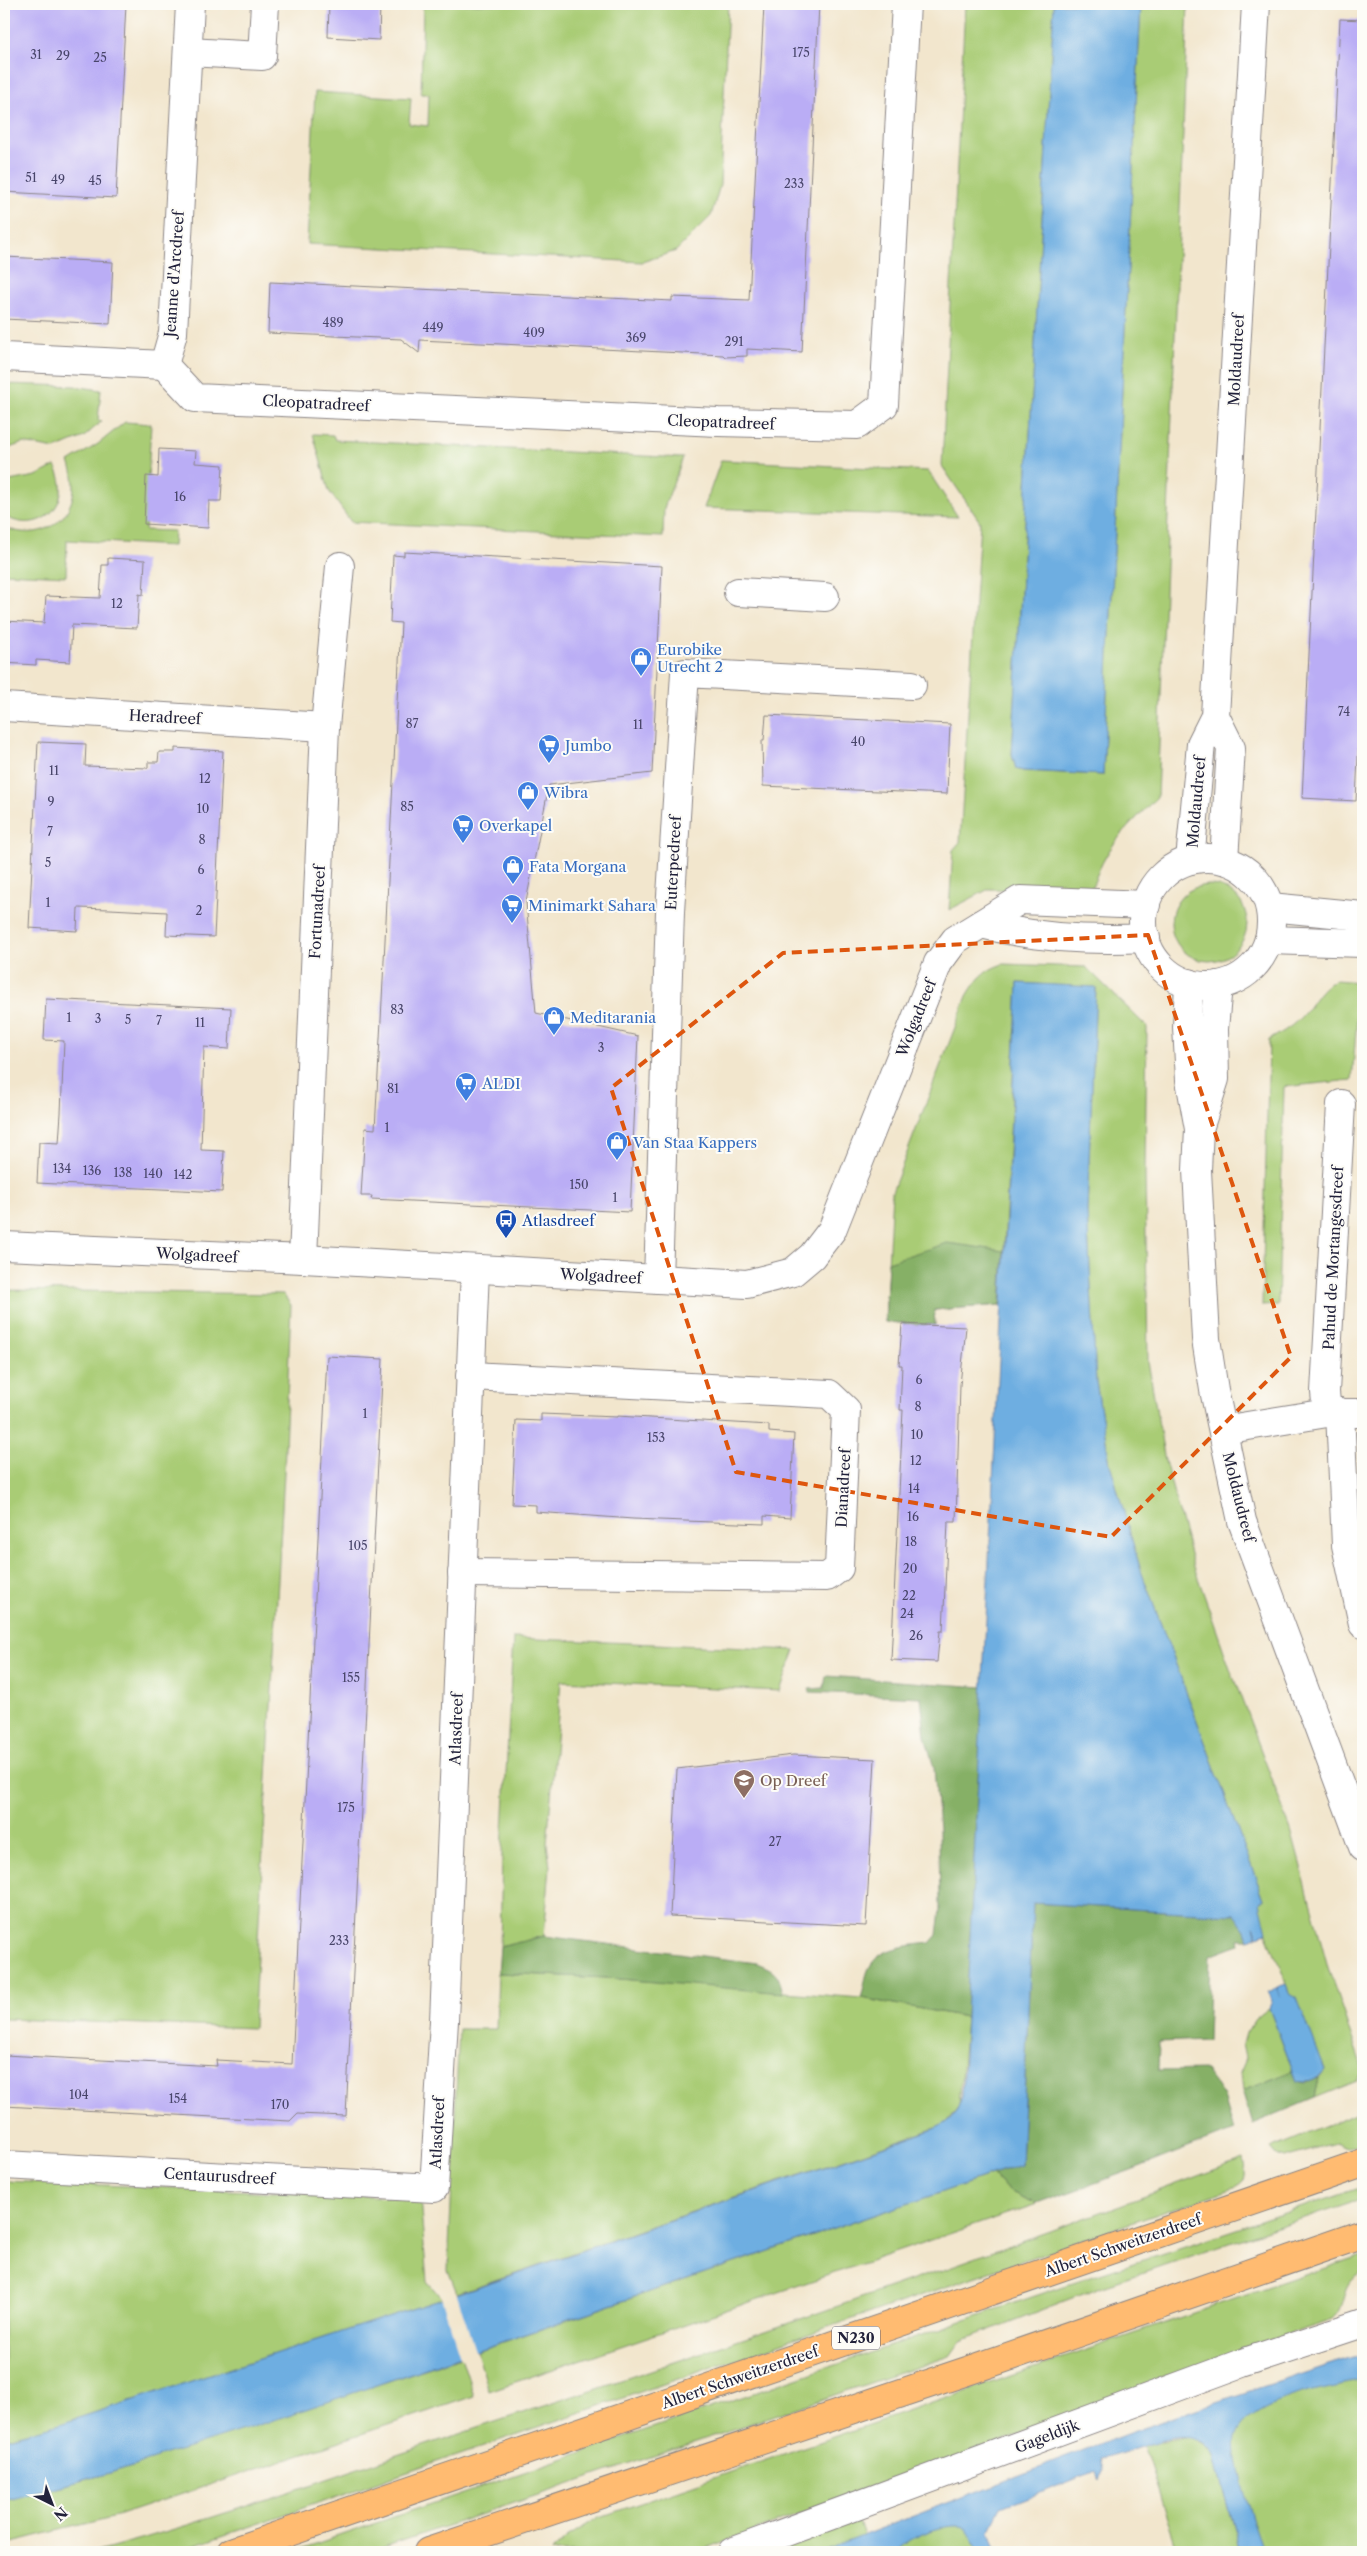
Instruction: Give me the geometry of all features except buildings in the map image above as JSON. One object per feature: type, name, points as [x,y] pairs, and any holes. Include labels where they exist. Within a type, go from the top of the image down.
[{"type":"highway","name":"Albert Schweitzerdreef","points":[[231,2552],[1363,2163]]},
{"type":"highway","points":[[428,2552],[973,2369],[1363,2234]]},
{"type":"street","name":"Jeanne d'Arcdreef","points":[[164,364],[173,333],[190,4]]},
{"type":"street","points":[[188,52],[262,56],[265,4]]},
{"type":"street","name":"Cleopatradreef","points":[[164,364],[196,398],[718,422],[857,425],[884,405],[906,4]]},
{"type":"street","name":"Moldaudreef","points":[[1190,860],[1201,744],[1215,716],[1256,4]]},
{"type":"street","points":[[4,357],[164,364]]},
{"type":"street","name":"Fortunadreef","points":[[303,1259],[325,726],[340,566]]},
{"type":"street","points":[[738,592],[825,597]]},
{"type":"street","name":"Euterpedreef","points":[[658,1279],[670,912],[685,674],[912,685]]},
{"type":"street","name":"Heradreef","points":[[4,707],[325,726]]},
{"type":"street","name":"Moldaudreef","points":[[1215,716],[1231,748],[1224,860]]},
{"type":"street","points":[[1202,858],[1224,860],[1248,873],[1265,894],[1270,907],[1271,918],[1269,940],[1259,959],[1244,974],[1232,981],[1204,986],[1189,983],[1177,978],[1157,962],[1146,938],[1144,928],[1146,905],[1158,882],[1178,865],[1202,858]]},
{"type":"street","name":"Wolgadreef","points":[[4,1246],[303,1259],[747,1284],[793,1272],[812,1256],[832,1230],[938,963],[955,940],[1020,900],[1146,905]]},
{"type":"street","points":[[1270,907],[1363,916]]},
{"type":"street","points":[[980,924],[1013,932],[1100,940],[1146,938]]},
{"type":"street","points":[[1269,940],[1363,943]]},
{"type":"street","name":"Moldaudreef","points":[[1189,983],[1187,1027],[1190,1071],[1199,1129],[1197,1170],[1206,1339],[1223,1430],[1242,1521],[1363,1847]]},
{"type":"street","name":"Moldaudreef","points":[[1199,1129],[1215,1079],[1214,1029],[1218,985]]},
{"type":"street","name":"Pahud de Mortangesdreef","points":[[1341,1104],[1325,1392],[1343,1413],[1346,1545],[1363,1624]]},
{"type":"street","name":"Atlasdreef","points":[[434,2188],[444,2021],[474,1270]]},
{"type":"street","name":"Dianadreef","points":[[462,1573],[827,1578],[839,1568],[846,1410],[829,1394],[470,1376]]},
{"type":"street","points":[[1223,1430],[1343,1413]]},
{"type":"street","name":"Centaurusdreef","points":[[4,2165],[434,2188]]},
{"type":"street","name":"Gageldijk","points":[[732,2552],[1242,2363],[1363,2323]]},
{"type":"highlighted area","points":[[1148,935],[1291,1357],[1111,1537],[736,1472],[611,1088],[783,953]]},
{"type":"green space","points":[[423,4],[728,4],[720,185],[711,216],[676,251],[642,262],[307,244],[315,92],[411,98],[409,124],[428,126],[429,94],[421,94]]},
{"type":"green space","points":[[965,4],[1054,4],[1012,755],[1016,769],[1023,771],[1103,775],[1141,4],[1188,4],[1157,797],[1126,829],[1109,851],[1096,876],[1091,892],[989,889],[949,910],[953,850],[960,842],[980,522],[942,466]]},
{"type":"green space","points":[[4,384],[74,386],[101,390],[98,420],[102,421],[84,437],[55,449],[23,443],[4,450]]},
{"type":"green space","points":[[125,422],[151,424],[145,530],[174,531],[173,546],[67,540],[66,576],[4,573],[4,527],[20,532],[36,532],[49,527],[60,519],[69,508],[73,494],[74,479],[69,462],[98,444]]},
{"type":"green space","points":[[313,434],[333,435],[335,440],[683,458],[664,508],[663,537],[351,522],[329,491]]},
{"type":"green space","points":[[721,460],[928,471],[958,517],[704,508]]},
{"type":"green space","points":[[55,466],[60,480],[61,492],[58,504],[51,513],[41,519],[30,522],[17,521],[4,516],[4,482],[36,476]]},
{"type":"green space","points":[[1209,885],[1224,888],[1236,896],[1244,908],[1247,923],[1244,938],[1236,950],[1224,958],[1209,961],[1194,958],[1182,950],[1174,938],[1171,923],[1174,908],[1182,896],[1194,888]]},
{"type":"green space","points":[[1003,964],[1086,967],[1147,1027],[1145,1172],[1148,1361],[1165,1461],[1192,1561],[1291,1830],[1329,1971],[1363,2070],[1357,2081],[1315,2098],[1319,2078],[1325,2069],[1290,1993],[1263,1923],[1260,1902],[1264,1900],[1141,1571],[1110,1464],[1096,1382],[1087,1211],[1096,988],[1018,983],[1001,1305],[934,1310],[935,1325],[885,1322],[892,1192],[967,996],[982,976],[991,969]]},
{"type":"green space","points":[[1335,980],[1360,982],[1352,1080],[1284,1087],[1278,1305],[1262,1306],[1269,1040],[1295,1023],[1319,993]]},
{"type":"green space","points":[[947,1243],[1004,1251],[1001,1305],[934,1310],[935,1325],[885,1322],[888,1262]]},
{"type":"green space","points":[[4,1290],[283,1294],[291,1305],[284,1473],[253,2028],[4,2019]]},
{"type":"green space","points":[[513,1638],[795,1650],[780,1691],[561,1681],[547,1844],[550,1867],[544,1936],[500,1947],[502,1852]]},
{"type":"green space","points":[[826,1676],[983,1687],[966,2017],[861,1998],[869,1968],[880,1955],[904,1946],[930,1943],[937,1935],[940,1910],[939,1830],[934,1768],[925,1736],[921,1697],[810,1692],[809,1689],[824,1688]]},
{"type":"green space","points":[[1033,1903],[1233,1915],[1233,1912],[1245,1930],[1248,1939],[1238,1939],[1239,1944],[1210,1955],[1207,2040],[1159,2042],[1158,2071],[1206,2070],[1224,2097],[1234,2130],[1037,2204],[1009,2191],[992,2175],[1021,2165]]},
{"type":"green space","points":[[544,1936],[757,1963],[772,1970],[778,1976],[783,1993],[608,1978],[498,1973],[500,1947]]},
{"type":"green space","points":[[498,1973],[608,1978],[861,1998],[966,2017],[959,2106],[944,2125],[457,2293],[448,2270],[459,2029],[496,2029]]},
{"type":"green space","points":[[1269,2008],[1293,2071],[1242,2091],[1240,2072],[1246,2058],[1243,2044],[1246,2033],[1255,2019]]},
{"type":"green space","points":[[1293,2071],[1297,2081],[1306,2083],[1319,2078],[1315,2098],[1252,2124],[1242,2091]]},
{"type":"green space","points":[[1363,2110],[1363,2143],[1345,2149],[1334,2144],[1284,2158],[1277,2155],[1271,2148]]},
{"type":"green space","points":[[1243,2159],[1244,2179],[1236,2187],[187,2548],[173,2552],[94,2552],[234,2510],[758,2334],[1050,2231]]},
{"type":"green space","points":[[992,2175],[1009,2191],[1037,2204],[489,2391],[477,2351]]},
{"type":"green space","points":[[4,2181],[420,2198],[427,2281],[442,2299],[57,2425],[4,2439]]},
{"type":"green space","points":[[1363,2187],[1363,2198],[1103,2286],[961,2341],[950,2356],[369,2552],[292,2552],[1064,2286]]},
{"type":"green space","points":[[1363,2255],[1363,2272],[1350,2282],[1341,2307],[1333,2319],[1193,2366],[1007,2439],[696,2552],[551,2552],[567,2537],[600,2517]]},
{"type":"green space","points":[[461,2357],[474,2396],[120,2515],[4,2544],[4,2501],[110,2473]]},
{"type":"green space","points":[[1363,2372],[1363,2552],[1252,2552],[1212,2419]]},
{"type":"green space","points":[[1191,2437],[1206,2445],[1214,2456],[1240,2552],[1178,2552],[1143,2445]]},
{"type":"green space","points":[[973,2509],[989,2552],[851,2552]]},
{"type":"green space","points":[[858,2521],[863,2536],[820,2552],[772,2552]]},
{"type":"water","points":[[1054,4],[1141,4],[1103,775],[1023,771],[1016,769],[1012,755]]},
{"type":"water","points":[[1018,983],[1096,987],[1087,1211],[1096,1382],[1110,1464],[1141,1571],[1264,1900],[1260,1903],[1267,1932],[1258,1935],[1254,1926],[1257,1936],[1248,1939],[1245,1930],[1233,1913],[1233,1915],[1033,1903],[1021,2165],[271,2421],[110,2473],[4,2501],[4,2439],[57,2425],[442,2299],[931,2130],[942,2125],[955,2113],[962,2095]]},
{"type":"water","points":[[1287,1985],[1290,1993],[1297,1997],[1325,2070],[1316,2079],[1309,2081],[1297,2081],[1269,2008],[1272,2001],[1268,1992],[1277,1988],[1281,1997],[1278,1988]]},
{"type":"water","points":[[1363,2354],[1363,2380],[1291,2397],[1272,2405],[1255,2414],[1243,2425],[1236,2438],[1237,2461],[1250,2512],[1264,2552],[1240,2552],[1214,2456],[1205,2444],[1193,2438],[1178,2438],[1099,2459],[1102,2469],[1099,2481],[1096,2471],[1001,2508],[990,2530],[997,2552],[979,2552],[967,2528],[950,2526],[929,2531],[909,2541],[896,2552],[820,2552],[1124,2435],[1213,2403]]},
{"type":"pier","points":[[456,2291],[476,2354],[461,2359],[441,2297]]},
{"type":"place","name":"Eurobike Utrecht 2","points":[[641,677]]},
{"type":"place","name":"Jumbo","points":[[549,764]]},
{"type":"place","name":"Wibra","points":[[528,811]]},
{"type":"place","name":"Overkapel","points":[[463,844]]},
{"type":"place","name":"Fata Morgana","points":[[513,885]]},
{"type":"place","name":"Minimarkt Sahara","points":[[512,924]]},
{"type":"place","name":"Meditarania","points":[[554,1036]]},
{"type":"place","name":"ALDI","points":[[466,1102]]},
{"type":"place","name":"Van Staa Kappers","points":[[617,1161]]},
{"type":"place","name":"Atlasdreef","points":[[506,1239]]},
{"type":"place","name":"Op Dreef","points":[[744,1799]]}]
